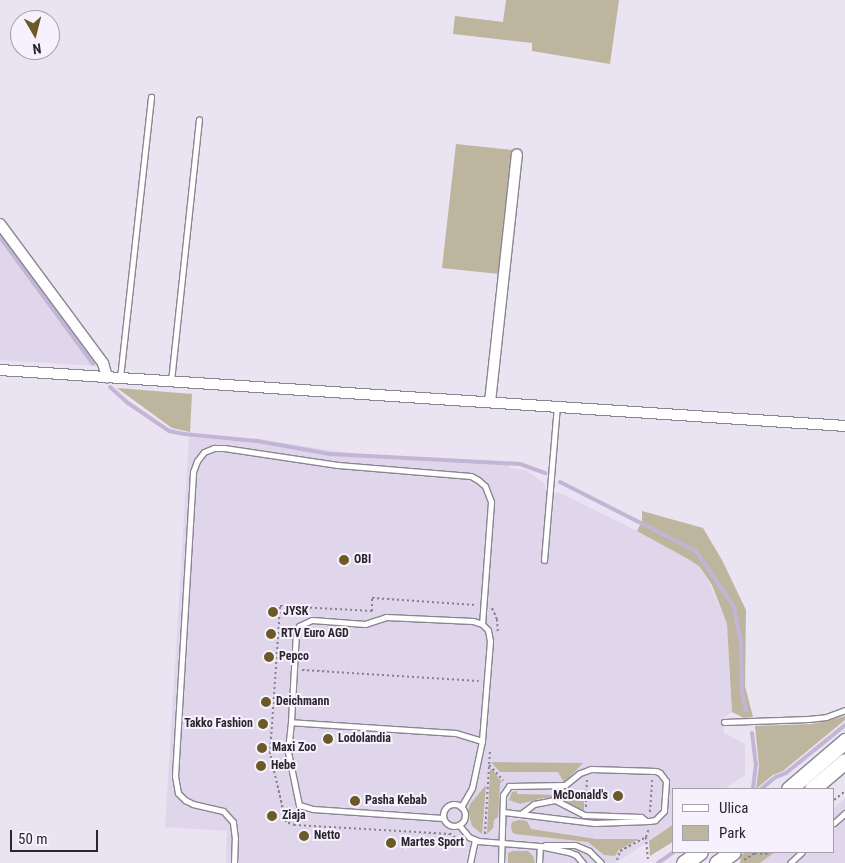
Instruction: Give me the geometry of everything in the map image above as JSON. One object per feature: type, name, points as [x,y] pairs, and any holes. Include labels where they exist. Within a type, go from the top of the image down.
[{"type":"main road","points":[[789,788],[845,741]]},
{"type":"main road","points":[[813,788],[845,761]]},
{"type":"main road","points":[[684,863],[699,853]]},
{"type":"main road","points":[[716,863],[731,853]]},
{"type":"street","points":[[490,402],[517,154]]},
{"type":"street","points":[[0,224],[103,363],[107,377]]},
{"type":"street","points":[[0,370],[845,426]]},
{"type":"lane","points":[[120,378],[152,97]]},
{"type":"lane","points":[[171,381],[199,119]]},
{"type":"lane","points":[[544,560],[557,406]]},
{"type":"lane","points":[[234,863],[236,839],[233,822],[223,811],[193,804],[185,800],[178,793],[174,776],[193,472],[204,452],[214,448],[224,448],[338,465],[471,476],[478,480],[485,486],[491,502],[482,624]]},
{"type":"lane","points":[[443,818],[322,809],[299,805],[288,752],[296,632],[305,622],[312,620],[365,624],[394,617],[473,621],[482,624],[488,630],[490,642],[482,741],[472,788],[461,807]]},
{"type":"lane","points":[[724,722],[817,718],[845,710]]},
{"type":"lane","points":[[291,722],[454,733],[482,741]]},
{"type":"lane","points":[[501,863],[503,795],[506,787],[565,785],[580,773],[591,769],[649,770],[660,772],[666,781],[666,805],[660,816],[648,821],[594,823],[504,812]]},
{"type":"lane","points":[[521,813],[541,802],[555,800],[584,815],[641,817],[648,821]]},
{"type":"lane","points":[[455,804],[461,807],[465,817],[459,825],[447,825],[443,818],[443,812],[448,806],[455,804]]},
{"type":"lane","points":[[459,825],[469,837],[475,840],[540,846],[569,852],[576,855],[583,863]]},
{"type":"lane","points":[[470,863],[475,840]]},
{"type":"lane","points":[[540,846],[575,845],[589,851],[601,863]]},
{"type":"lane","points":[[539,863],[540,846]]},
{"type":"lane","points":[[790,863],[801,853]]},
{"type":"path","points":[[294,670],[487,682]]},
{"type":"path","points":[[489,765],[506,787]]},
{"type":"path","points":[[586,812],[587,779],[589,778]]},
{"type":"path","points":[[648,861],[646,837],[652,787],[652,779],[649,778]]},
{"type":"path","points":[[565,785],[578,798],[586,798]]},
{"type":"path","points":[[835,799],[845,791]]},
{"type":"path","points":[[617,860],[620,851],[646,837]]},
{"type":"path","points":[[739,863],[756,853]]},
{"type":"shaded area","points":[[0,231],[22,261],[97,366],[0,360]]},
{"type":"shaded area","points":[[189,437],[252,442],[252,438],[366,456],[510,463],[509,468],[526,470],[545,484],[545,491],[562,494],[676,550],[700,567],[706,575],[727,624],[732,712],[724,717],[724,733],[745,744],[745,775],[726,788],[672,788],[672,825],[616,863],[226,863],[227,831],[165,827]]},
{"type":"shaded area","points":[[845,798],[845,863],[760,863],[774,853],[835,853],[835,807]]},
{"type":"green space","points":[[506,0],[619,0],[610,64],[532,51],[532,43],[453,34],[455,16],[503,22]]},
{"type":"green space","points":[[456,144],[513,150],[499,274],[442,268]]},
{"type":"green space","points":[[117,388],[192,394],[190,432],[172,428]]},
{"type":"green space","points":[[642,511],[703,528],[722,560],[746,610],[745,686],[753,717],[744,718],[732,712],[727,624],[712,585],[700,567],[637,531],[642,521]]},
{"type":"green space","points":[[845,716],[845,720],[783,771],[773,775],[756,788],[759,766],[755,726],[812,724]]},
{"type":"green space","points":[[491,762],[583,763],[564,783],[558,772],[500,772]]},
{"type":"green space","points":[[492,769],[502,782],[500,783],[498,817],[494,820],[493,828],[487,834],[490,770]]},
{"type":"green space","points":[[486,785],[482,834],[472,826],[468,811],[470,804]]},
{"type":"green space","points":[[566,790],[576,799],[584,800],[584,811],[558,798],[543,798],[520,804],[509,800],[512,792],[517,791],[517,794],[561,795]]},
{"type":"green space","points":[[519,820],[527,821],[531,829],[596,839],[639,839],[619,850],[615,856],[604,855],[588,842],[515,834],[512,832],[512,822]]},
{"type":"green space","points":[[672,825],[672,842],[650,856],[649,841]]},
{"type":"green space","points":[[528,851],[533,856],[535,863],[508,863],[508,853]]},
{"type":"green space","points":[[744,853],[774,853],[760,863],[740,863],[741,855]]},
{"type":"waterway","points":[[0,237],[93,364]]},
{"type":"waterway","points":[[110,387],[128,403],[169,431],[184,434],[257,441],[330,454],[520,464],[545,473]]},
{"type":"waterway","points":[[560,482],[696,551],[734,607],[741,644],[742,691],[746,711]]},
{"type":"waterway","points":[[762,788],[776,777],[786,773],[845,725]]},
{"type":"waterway","points":[[752,733],[756,764],[753,788]]},
{"type":"waterway","points":[[658,863],[673,853]]},
{"type":"place","name":"OBI","points":[[344,560]]},
{"type":"place","name":"JYSK","points":[[273,612]]},
{"type":"place","name":"RTV Euro AGD","points":[[271,634]]},
{"type":"place","name":"Pepco","points":[[269,657]]},
{"type":"place","name":"Deichmann","points":[[266,702]]},
{"type":"place","name":"Takko Fashion","points":[[263,724]]},
{"type":"place","name":"Lodolandia","points":[[328,739]]},
{"type":"place","name":"Maxi Zoo","points":[[262,748]]},
{"type":"place","name":"Hebe","points":[[261,766]]},
{"type":"place","name":"McDonald's","points":[[618,796]]},
{"type":"place","name":"Pasha Kebab","points":[[355,801]]},
{"type":"place","name":"Ziaja","points":[[272,816]]},
{"type":"place","name":"Netto","points":[[304,836]]},
{"type":"place","name":"Martes Sport","points":[[391,843]]}]
